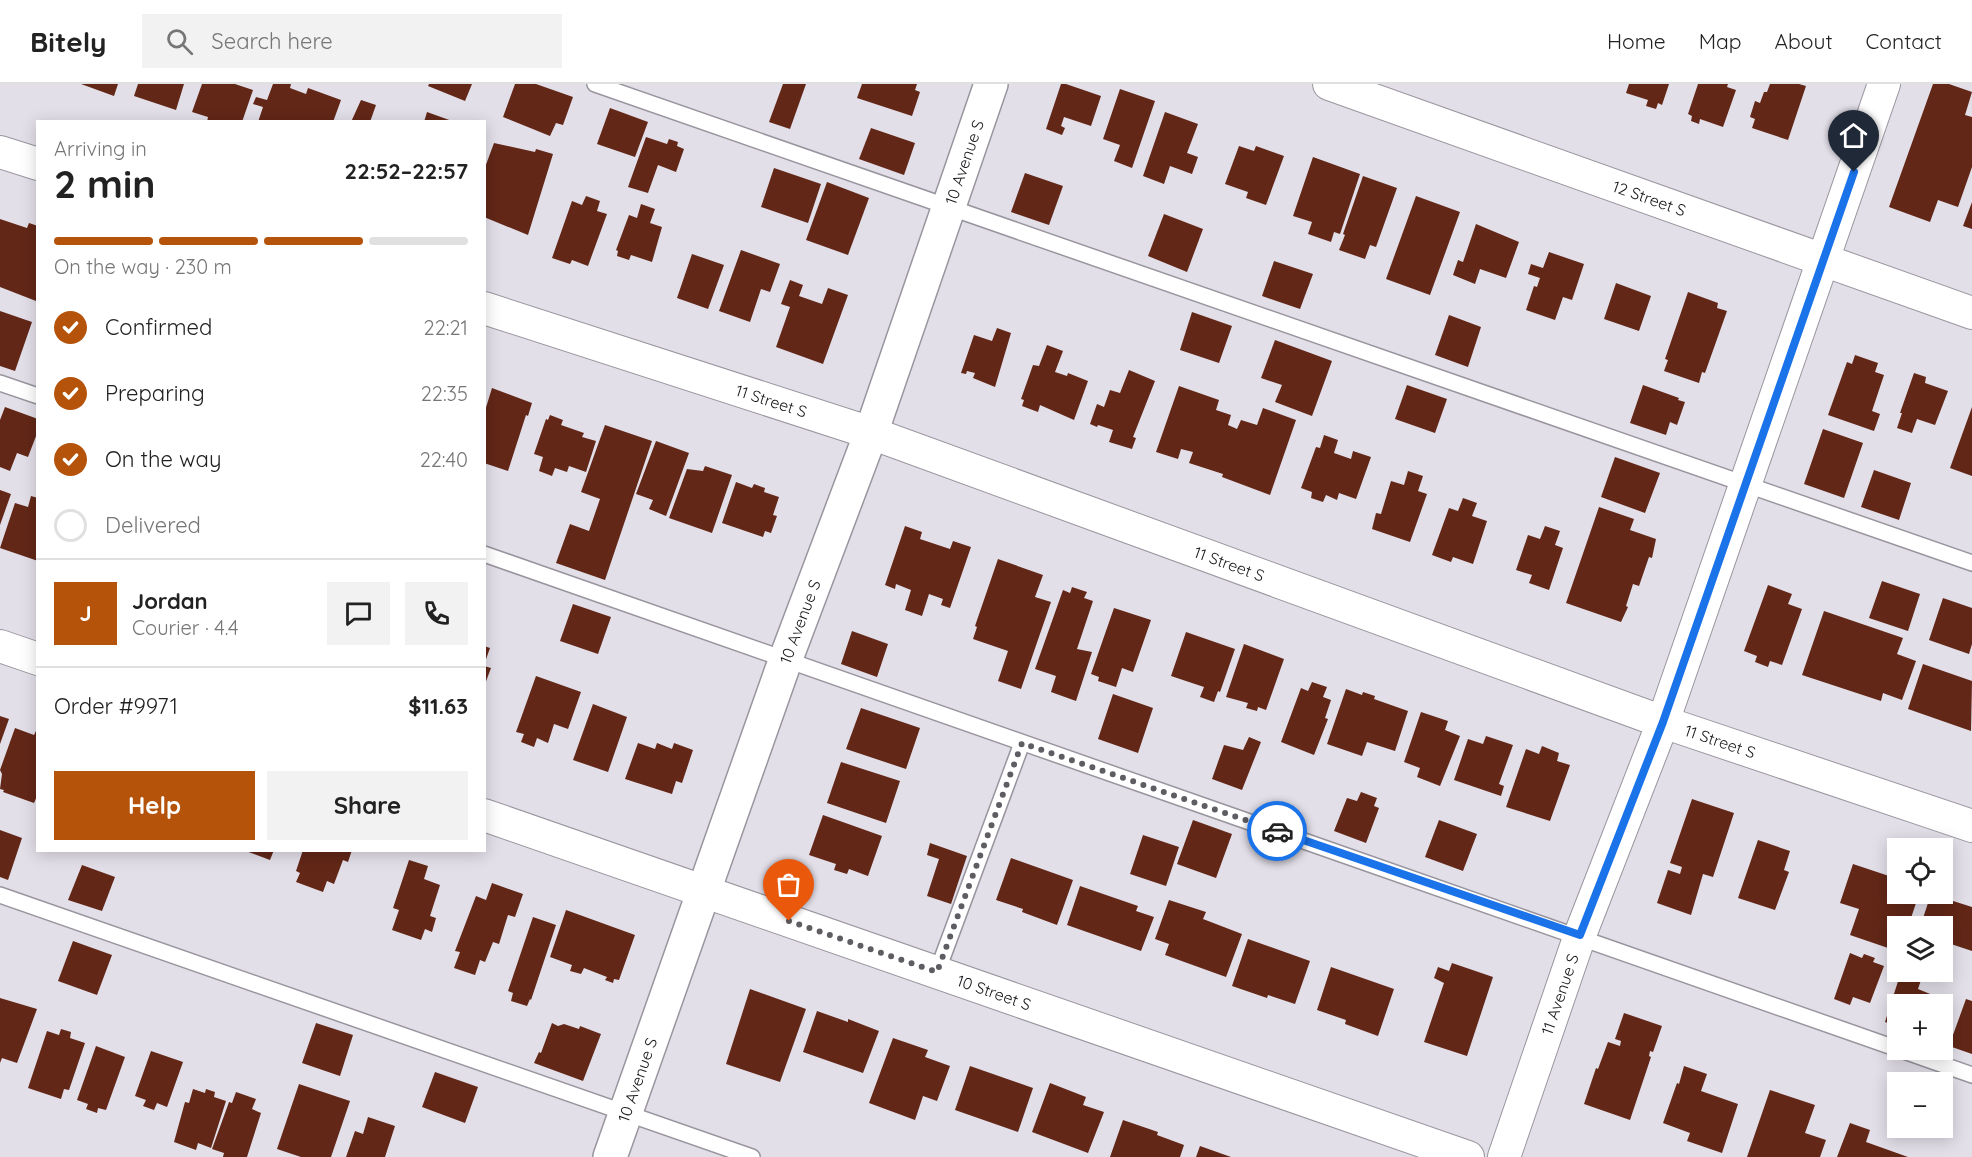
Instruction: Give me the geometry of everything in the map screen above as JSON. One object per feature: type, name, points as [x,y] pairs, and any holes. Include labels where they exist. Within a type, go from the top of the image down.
[{"type":"street","name":"10 Avenue S","points":[[610,1157],[785,661],[871,433],[991,84]]},
{"type":"street","name":"12 Street S","points":[[1329,84],[1972,313]]},
{"type":"street","name":"11 Avenue S","points":[[1504,1157],[1580,935],[1663,722],[1884,84]]},
{"type":"street","points":[[0,152],[36,163]]},
{"type":"street","name":"11 Street S","points":[[486,309],[871,433],[1663,722],[1972,826]]},
{"type":"street","points":[[0,646],[36,658]]},
{"type":"street","name":"10 Street S","points":[[486,816],[1468,1157]]},
{"type":"lane","points":[[594,84],[1972,563]]},
{"type":"lane","points":[[0,383],[36,395]]},
{"type":"lane","points":[[486,555],[785,661],[1580,935],[1887,1045]]},
{"type":"lane","points":[[937,972],[1022,743]]},
{"type":"lane","points":[[0,895],[752,1157]]},
{"type":"lane","points":[[1930,1060],[1972,1075]]},
{"type":"building","points":[[81,84],[118,84],[114,96]]},
{"type":"building","points":[[138,84],[184,84],[176,110],[134,96]]},
{"type":"building","points":[[202,84],[235,84],[253,90],[243,120],[207,120],[208,117],[192,112]]},
{"type":"building","points":[[273,84],[291,84],[290,88],[306,94],[308,88],[341,100],[334,120],[259,120],[263,107],[253,104],[256,97],[267,100]]},
{"type":"building","points":[[429,84],[472,84],[465,101],[428,86]]},
{"type":"building","points":[[515,84],[536,84],[573,97],[563,125],[556,123],[550,136],[503,117]]},
{"type":"building","points":[[783,84],[806,84],[790,129],[769,122]]},
{"type":"building","points":[[862,84],[917,84],[915,90],[920,92],[912,116],[857,98]]},
{"type":"building","points":[[1061,84],[1101,96],[1091,126],[1064,117],[1061,126],[1065,128],[1062,135],[1046,129]]},
{"type":"building","points":[[1629,84],[1669,84],[1662,105],[1658,103],[1656,109],[1646,106],[1648,100],[1626,93]]},
{"type":"building","points":[[1698,84],[1728,84],[1727,87],[1736,90],[1723,127],[1700,119],[1699,124],[1691,121],[1692,116],[1688,114]]},
{"type":"building","points":[[1770,84],[1806,86],[1788,140],[1752,128],[1755,119],[1750,117],[1755,101],[1760,103]]},
{"type":"building","points":[[1933,84],[1949,84],[1972,92],[1965,115],[1972,117],[1972,167],[1958,207],[1938,200],[1930,222],[1889,207]]},
{"type":"building","points":[[1120,89],[1155,101],[1132,168],[1114,161],[1120,145],[1103,139]]},
{"type":"building","points":[[361,100],[376,105],[371,120],[352,120]]},
{"type":"building","points":[[610,108],[648,122],[635,157],[597,144]]},
{"type":"building","points":[[427,112],[449,120],[425,120]]},
{"type":"building","points":[[1165,112],[1198,124],[1187,153],[1198,157],[1192,174],[1170,166],[1164,184],[1143,176]]},
{"type":"building","points":[[871,128],[915,143],[904,175],[859,159]]},
{"type":"building","points":[[646,137],[667,144],[669,139],[678,142],[677,146],[684,149],[676,172],[658,165],[648,193],[628,187]]},
{"type":"building","points":[[494,143],[553,154],[528,235],[486,218],[486,165]]},
{"type":"building","points":[[1239,146],[1254,151],[1256,146],[1284,156],[1266,205],[1246,198],[1248,192],[1225,184]]},
{"type":"building","points":[[1313,157],[1360,174],[1340,234],[1334,232],[1331,242],[1308,234],[1312,222],[1293,216]]},
{"type":"building","points":[[774,168],[821,184],[808,223],[761,207]]},
{"type":"building","points":[[1025,173],[1063,186],[1049,225],[1011,212]]},
{"type":"building","points":[[1363,176],[1397,188],[1376,247],[1370,245],[1365,259],[1339,250]]},
{"type":"building","points":[[827,182],[869,198],[848,255],[806,240]]},
{"type":"building","points":[[586,196],[600,201],[597,211],[607,214],[588,266],[572,260],[570,264],[552,258],[572,201],[582,205]]},
{"type":"building","points":[[1416,196],[1460,212],[1430,295],[1386,279]]},
{"type":"building","points":[[1972,202],[1972,229],[1963,226]]},
{"type":"building","points":[[641,204],[655,209],[650,223],[662,227],[652,262],[631,255],[629,260],[617,256],[618,251],[616,250],[629,215],[637,218]]},
{"type":"building","points":[[1164,214],[1203,229],[1187,272],[1148,256]]},
{"type":"building","points":[[0,219],[27,228],[29,223],[36,225],[36,301],[0,287]]},
{"type":"building","points":[[1476,224],[1519,242],[1506,278],[1480,269],[1475,284],[1453,275],[1458,260],[1463,262]]},
{"type":"building","points":[[741,250],[780,264],[770,292],[761,289],[750,322],[719,311]]},
{"type":"building","points":[[1549,252],[1584,264],[1572,300],[1563,297],[1555,320],[1526,310],[1534,286],[1537,287],[1540,278],[1528,274],[1531,264],[1543,268]]},
{"type":"building","points":[[692,254],[724,265],[708,309],[677,298]]},
{"type":"building","points":[[1274,261],[1313,274],[1300,309],[1262,296]]},
{"type":"building","points":[[790,280],[803,285],[799,296],[822,304],[828,288],[848,295],[823,364],[776,347],[790,307],[781,304]]},
{"type":"building","points":[[1616,283],[1651,296],[1639,331],[1604,319]]},
{"type":"building","points":[[1688,292],[1718,303],[1717,308],[1727,311],[1705,373],[1702,372],[1699,383],[1664,371],[1668,360],[1665,359]]},
{"type":"building","points":[[0,311],[32,322],[15,371],[0,366]]},
{"type":"building","points":[[1192,312],[1232,326],[1219,363],[1180,350]]},
{"type":"building","points":[[1449,315],[1481,327],[1468,367],[1435,355]]},
{"type":"building","points":[[997,328],[1011,333],[995,387],[973,378],[975,373],[967,371],[966,374],[961,373],[974,335],[992,341]]},
{"type":"building","points":[[1275,340],[1332,361],[1312,416],[1275,402],[1282,385],[1261,378]]},
{"type":"building","points":[[1047,345],[1063,351],[1055,372],[1067,376],[1068,373],[1088,381],[1074,420],[1040,405],[1038,412],[1022,406],[1024,400],[1021,399],[1033,365],[1039,366]]},
{"type":"building","points":[[1855,355],[1878,363],[1875,372],[1884,375],[1872,411],[1880,414],[1874,431],[1828,415],[1847,362],[1852,364]]},
{"type":"building","points":[[1129,370],[1155,381],[1133,437],[1136,438],[1132,449],[1109,442],[1113,430],[1090,424],[1097,404],[1104,407],[1110,390],[1120,393]]},
{"type":"building","points":[[1914,373],[1926,377],[1925,383],[1948,391],[1935,425],[1917,419],[1912,433],[1897,428]]},
{"type":"building","points":[[1407,385],[1447,399],[1435,433],[1395,419]]},
{"type":"building","points":[[1643,385],[1685,402],[1677,425],[1670,422],[1666,435],[1630,423]]},
{"type":"building","points":[[1179,386],[1219,400],[1216,410],[1231,415],[1228,425],[1237,429],[1241,420],[1257,425],[1263,408],[1296,420],[1270,495],[1222,477],[1223,474],[1189,463],[1193,452],[1181,449],[1178,459],[1156,452]]},
{"type":"building","points":[[492,388],[532,403],[508,471],[486,464],[486,408]]},
{"type":"building","points":[[5,407],[36,418],[36,436],[28,457],[17,453],[10,471],[0,467],[0,420]]},
{"type":"building","points":[[1972,407],[1972,476],[1950,468]]},
{"type":"building","points":[[550,415],[563,420],[561,425],[584,433],[582,437],[596,441],[586,472],[569,466],[567,472],[555,468],[552,476],[539,471],[543,457],[534,454],[546,419],[548,420]]},
{"type":"building","points":[[605,425],[652,441],[605,580],[556,563],[570,524],[589,531],[600,499],[581,492]]},
{"type":"building","points":[[1823,429],[1863,443],[1844,498],[1804,484]]},
{"type":"building","points":[[1324,435],[1338,440],[1334,453],[1351,459],[1353,451],[1371,457],[1356,499],[1339,493],[1337,500],[1326,495],[1323,502],[1311,498],[1312,492],[1301,488],[1316,447],[1320,448]]},
{"type":"building","points":[[656,441],[689,453],[666,516],[649,509],[653,500],[636,494]]},
{"type":"building","points":[[1615,457],[1660,473],[1645,513],[1601,497]]},
{"type":"building","points":[[705,466],[732,475],[712,533],[669,518],[687,469],[703,471]]},
{"type":"building","points":[[1874,470],[1911,483],[1899,520],[1861,507]]},
{"type":"building","points":[[1408,471],[1423,476],[1418,491],[1427,494],[1410,542],[1372,529],[1376,513],[1381,514],[1391,481],[1404,485]]},
{"type":"building","points":[[736,482],[752,488],[754,484],[765,488],[764,492],[779,497],[773,515],[777,516],[771,533],[765,531],[763,537],[722,523]]},
{"type":"building","points":[[0,490],[11,494],[0,525]]},
{"type":"building","points":[[31,496],[36,497],[36,560],[0,548],[15,503],[28,507]]},
{"type":"building","points":[[1463,498],[1477,503],[1472,516],[1487,521],[1473,564],[1453,557],[1451,562],[1432,555],[1449,508],[1458,511]]},
{"type":"building","points":[[1599,507],[1634,519],[1630,530],[1656,539],[1652,558],[1649,557],[1639,586],[1633,584],[1626,606],[1628,607],[1621,622],[1566,603]]},
{"type":"building","points":[[905,526],[922,532],[920,539],[950,549],[953,541],[971,547],[950,608],[941,605],[943,599],[929,594],[922,616],[905,610],[911,590],[896,584],[895,589],[885,585]]},
{"type":"building","points":[[1545,526],[1560,531],[1555,545],[1563,548],[1549,590],[1529,583],[1532,575],[1516,570],[1528,535],[1540,539]]},
{"type":"building","points":[[998,559],[1043,575],[1035,597],[1051,602],[1021,689],[998,681],[1008,651],[973,639],[977,627],[975,626]]},
{"type":"building","points":[[1882,581],[1920,594],[1908,631],[1869,618]]},
{"type":"building","points":[[1768,585],[1792,594],[1788,604],[1802,609],[1782,665],[1770,661],[1768,667],[1755,662],[1757,656],[1744,651]]},
{"type":"building","points":[[1072,587],[1087,592],[1084,598],[1093,601],[1077,649],[1092,652],[1076,701],[1051,692],[1056,676],[1035,669],[1063,590],[1070,593]]},
{"type":"building","points":[[1943,598],[1972,608],[1972,644],[1969,654],[1929,640]]},
{"type":"building","points":[[573,604],[611,617],[598,654],[560,641]]},
{"type":"building","points":[[1114,608],[1151,620],[1133,672],[1122,668],[1116,687],[1098,681],[1099,677],[1091,674]]},
{"type":"building","points":[[1824,611],[1903,638],[1897,654],[1916,661],[1902,700],[1883,693],[1881,701],[1802,675]]},
{"type":"building","points":[[852,631],[888,644],[877,677],[841,664]]},
{"type":"building","points":[[1186,632],[1235,649],[1220,692],[1218,691],[1214,702],[1200,697],[1204,687],[1171,676]]},
{"type":"building","points":[[1244,644],[1284,659],[1266,710],[1258,707],[1257,711],[1246,708],[1248,703],[1226,697]]},
{"type":"building","points":[[486,647],[490,648],[486,659]]},
{"type":"building","points":[[1923,664],[1972,681],[1971,731],[1908,709]]},
{"type":"building","points":[[486,667],[491,668],[486,681]]},
{"type":"building","points":[[536,676],[581,692],[568,729],[554,724],[548,743],[537,738],[534,747],[521,742],[524,734],[516,732]]},
{"type":"building","points":[[1312,682],[1327,687],[1323,697],[1331,700],[1325,718],[1328,719],[1314,755],[1281,742],[1301,688],[1308,691]]},
{"type":"building","points":[[1346,689],[1362,695],[1363,692],[1375,696],[1374,699],[1408,711],[1395,751],[1367,742],[1362,756],[1327,744]]},
{"type":"building","points":[[1113,694],[1153,708],[1138,753],[1098,739]]},
{"type":"building","points":[[593,704],[627,717],[608,772],[573,760]]},
{"type":"building","points":[[861,708],[920,728],[906,769],[846,749]]},
{"type":"building","points":[[1421,712],[1448,721],[1445,730],[1460,736],[1440,786],[1417,777],[1420,768],[1404,762]]},
{"type":"building","points":[[0,716],[9,719],[0,744]]},
{"type":"building","points":[[15,728],[34,735],[36,731],[36,798],[34,803],[3,792],[4,790],[0,789],[2,774],[0,770]]},
{"type":"building","points":[[1486,736],[1513,745],[1499,784],[1504,786],[1501,796],[1454,780],[1468,739],[1483,744]]},
{"type":"building","points":[[1249,737],[1261,742],[1242,790],[1212,779],[1224,745],[1243,750]]},
{"type":"building","points":[[638,743],[655,749],[657,743],[672,749],[674,743],[693,750],[682,783],[676,781],[672,794],[625,779]]},
{"type":"building","points":[[1542,746],[1559,753],[1557,761],[1570,765],[1550,821],[1506,807],[1526,749],[1539,754]]},
{"type":"building","points":[[841,762],[900,781],[886,823],[827,803]]},
{"type":"building","points":[[1361,792],[1377,798],[1374,806],[1379,808],[1366,843],[1334,831],[1347,798],[1357,801]]},
{"type":"building","points":[[1692,799],[1734,813],[1713,877],[1703,874],[1691,915],[1657,903],[1668,870],[1680,874],[1682,867],[1670,863]]},
{"type":"building","points":[[823,815],[882,836],[868,876],[849,869],[847,874],[834,870],[836,864],[809,855]]},
{"type":"building","points":[[1193,820],[1232,834],[1216,878],[1177,864]]},
{"type":"building","points":[[1439,820],[1477,834],[1463,871],[1425,857]]},
{"type":"building","points":[[0,830],[22,838],[8,880],[0,877]]},
{"type":"building","points":[[1143,835],[1179,847],[1166,886],[1130,874]]},
{"type":"building","points":[[1758,840],[1790,851],[1784,870],[1789,872],[1775,910],[1738,898]]},
{"type":"building","points":[[930,843],[967,856],[951,904],[927,896],[939,859],[927,855]]},
{"type":"building","points":[[248,852],[273,852],[270,860]]},
{"type":"building","points":[[302,852],[351,852],[348,862],[343,860],[334,884],[327,881],[323,892],[296,882],[300,873],[296,871]]},
{"type":"building","points":[[1011,858],[1073,880],[1057,925],[1022,912],[1023,909],[996,900]]},
{"type":"building","points":[[409,860],[428,866],[424,879],[440,885],[430,916],[436,918],[432,932],[425,929],[421,940],[392,930],[399,910],[393,908]]},
{"type":"building","points":[[1853,864],[1887,875],[1887,904],[1916,904],[1912,916],[1887,916],[1887,948],[1850,935],[1859,909],[1840,903]]},
{"type":"building","points":[[82,865],[115,877],[102,911],[68,900]]},
{"type":"building","points":[[492,883],[523,894],[515,917],[508,915],[499,944],[493,942],[485,962],[480,960],[475,975],[454,968],[460,952],[455,951],[476,896],[486,900]]},
{"type":"building","points":[[1080,886],[1138,906],[1136,911],[1154,917],[1141,951],[1067,925]]},
{"type":"building","points":[[1169,900],[1206,912],[1203,919],[1242,934],[1226,977],[1165,955],[1169,944],[1155,939]]},
{"type":"building","points":[[1953,901],[1972,907],[1972,951],[1953,945],[1953,916],[1924,916],[1928,904],[1953,904]]},
{"type":"building","points":[[566,910],[635,935],[619,980],[614,979],[613,983],[605,980],[607,977],[584,968],[581,974],[570,971],[572,965],[550,957]]},
{"type":"building","points":[[533,917],[556,925],[527,1006],[511,1001],[513,993],[508,991]]},
{"type":"building","points":[[1248,939],[1310,961],[1295,1004],[1268,995],[1267,998],[1232,986]]},
{"type":"building","points":[[73,941],[112,955],[97,995],[58,981]]},
{"type":"building","points":[[1850,953],[1862,958],[1864,954],[1875,958],[1873,962],[1884,966],[1870,1003],[1853,997],[1850,1005],[1834,999]]},
{"type":"building","points":[[1452,963],[1493,977],[1467,1056],[1424,1042],[1444,983],[1434,978],[1438,967],[1449,971]]},
{"type":"building","points":[[1331,967],[1394,989],[1378,1036],[1345,1024],[1346,1020],[1317,1010]]},
{"type":"building","points":[[1898,982],[1920,982],[1918,989],[1930,994],[1894,994]]},
{"type":"building","points":[[750,989],[806,1009],[780,1082],[726,1064]]},
{"type":"building","points":[[0,998],[37,1009],[17,1063],[2,1058],[0,1063]]},
{"type":"building","points":[[1966,999],[1972,1001],[1972,1054],[1953,1047],[1953,1035]]},
{"type":"building","points":[[817,1011],[848,1022],[848,1019],[879,1031],[863,1073],[803,1052]]},
{"type":"building","points":[[1624,1013],[1662,1026],[1653,1052],[1650,1051],[1649,1056],[1651,1057],[1630,1120],[1584,1104],[1596,1068],[1598,1069],[1608,1042],[1620,1046],[1621,1041],[1615,1039]]},
{"type":"building","points":[[316,1023],[353,1035],[340,1076],[302,1063]]},
{"type":"building","points":[[552,1023],[579,1029],[580,1026],[601,1034],[583,1081],[534,1063],[539,1052],[541,1053]]},
{"type":"building","points":[[61,1029],[71,1032],[70,1038],[85,1043],[69,1090],[64,1089],[61,1099],[28,1088],[47,1031],[59,1035]]},
{"type":"building","points":[[893,1038],[928,1050],[925,1057],[950,1066],[937,1101],[923,1096],[915,1120],[869,1103]]},
{"type":"building","points":[[96,1046],[125,1057],[106,1110],[98,1108],[97,1113],[86,1109],[88,1104],[77,1100]]},
{"type":"building","points":[[151,1051],[183,1062],[167,1107],[157,1103],[154,1110],[143,1106],[146,1100],[135,1096]]},
{"type":"building","points":[[970,1066],[1033,1088],[1018,1132],[955,1110]]},
{"type":"building","points":[[1684,1066],[1707,1074],[1701,1091],[1738,1104],[1722,1153],[1687,1141],[1690,1133],[1663,1123]]},
{"type":"building","points":[[435,1072],[478,1087],[465,1123],[422,1107]]},
{"type":"building","points":[[1050,1083],[1086,1097],[1083,1105],[1104,1112],[1088,1153],[1032,1132]]},
{"type":"building","points":[[299,1084],[350,1101],[331,1157],[301,1157],[277,1149]]},
{"type":"building","points":[[193,1089],[205,1093],[206,1089],[215,1092],[214,1097],[226,1101],[211,1148],[198,1143],[196,1150],[174,1142],[185,1102],[189,1103]]},
{"type":"building","points":[[1770,1090],[1815,1105],[1805,1133],[1826,1140],[1820,1157],[1747,1157]]},
{"type":"building","points":[[236,1092],[256,1099],[252,1109],[261,1113],[247,1157],[223,1157],[224,1153],[212,1149],[229,1102],[232,1103]]},
{"type":"building","points":[[368,1117],[395,1126],[385,1157],[346,1157],[355,1131],[363,1134]]},
{"type":"building","points":[[1123,1120],[1158,1132],[1157,1135],[1184,1145],[1180,1157],[1110,1157]]},
{"type":"building","points":[[1850,1123],[1870,1130],[1866,1142],[1908,1157],[1837,1157]]},
{"type":"building","points":[[1200,1146],[1231,1157],[1196,1157]]},
{"type":"way so far","points":[[789,921],[937,972],[1022,743],[1277,831]]},
{"type":"route","points":[[1277,831],[1580,935],[1663,722],[1854,172]]}]
